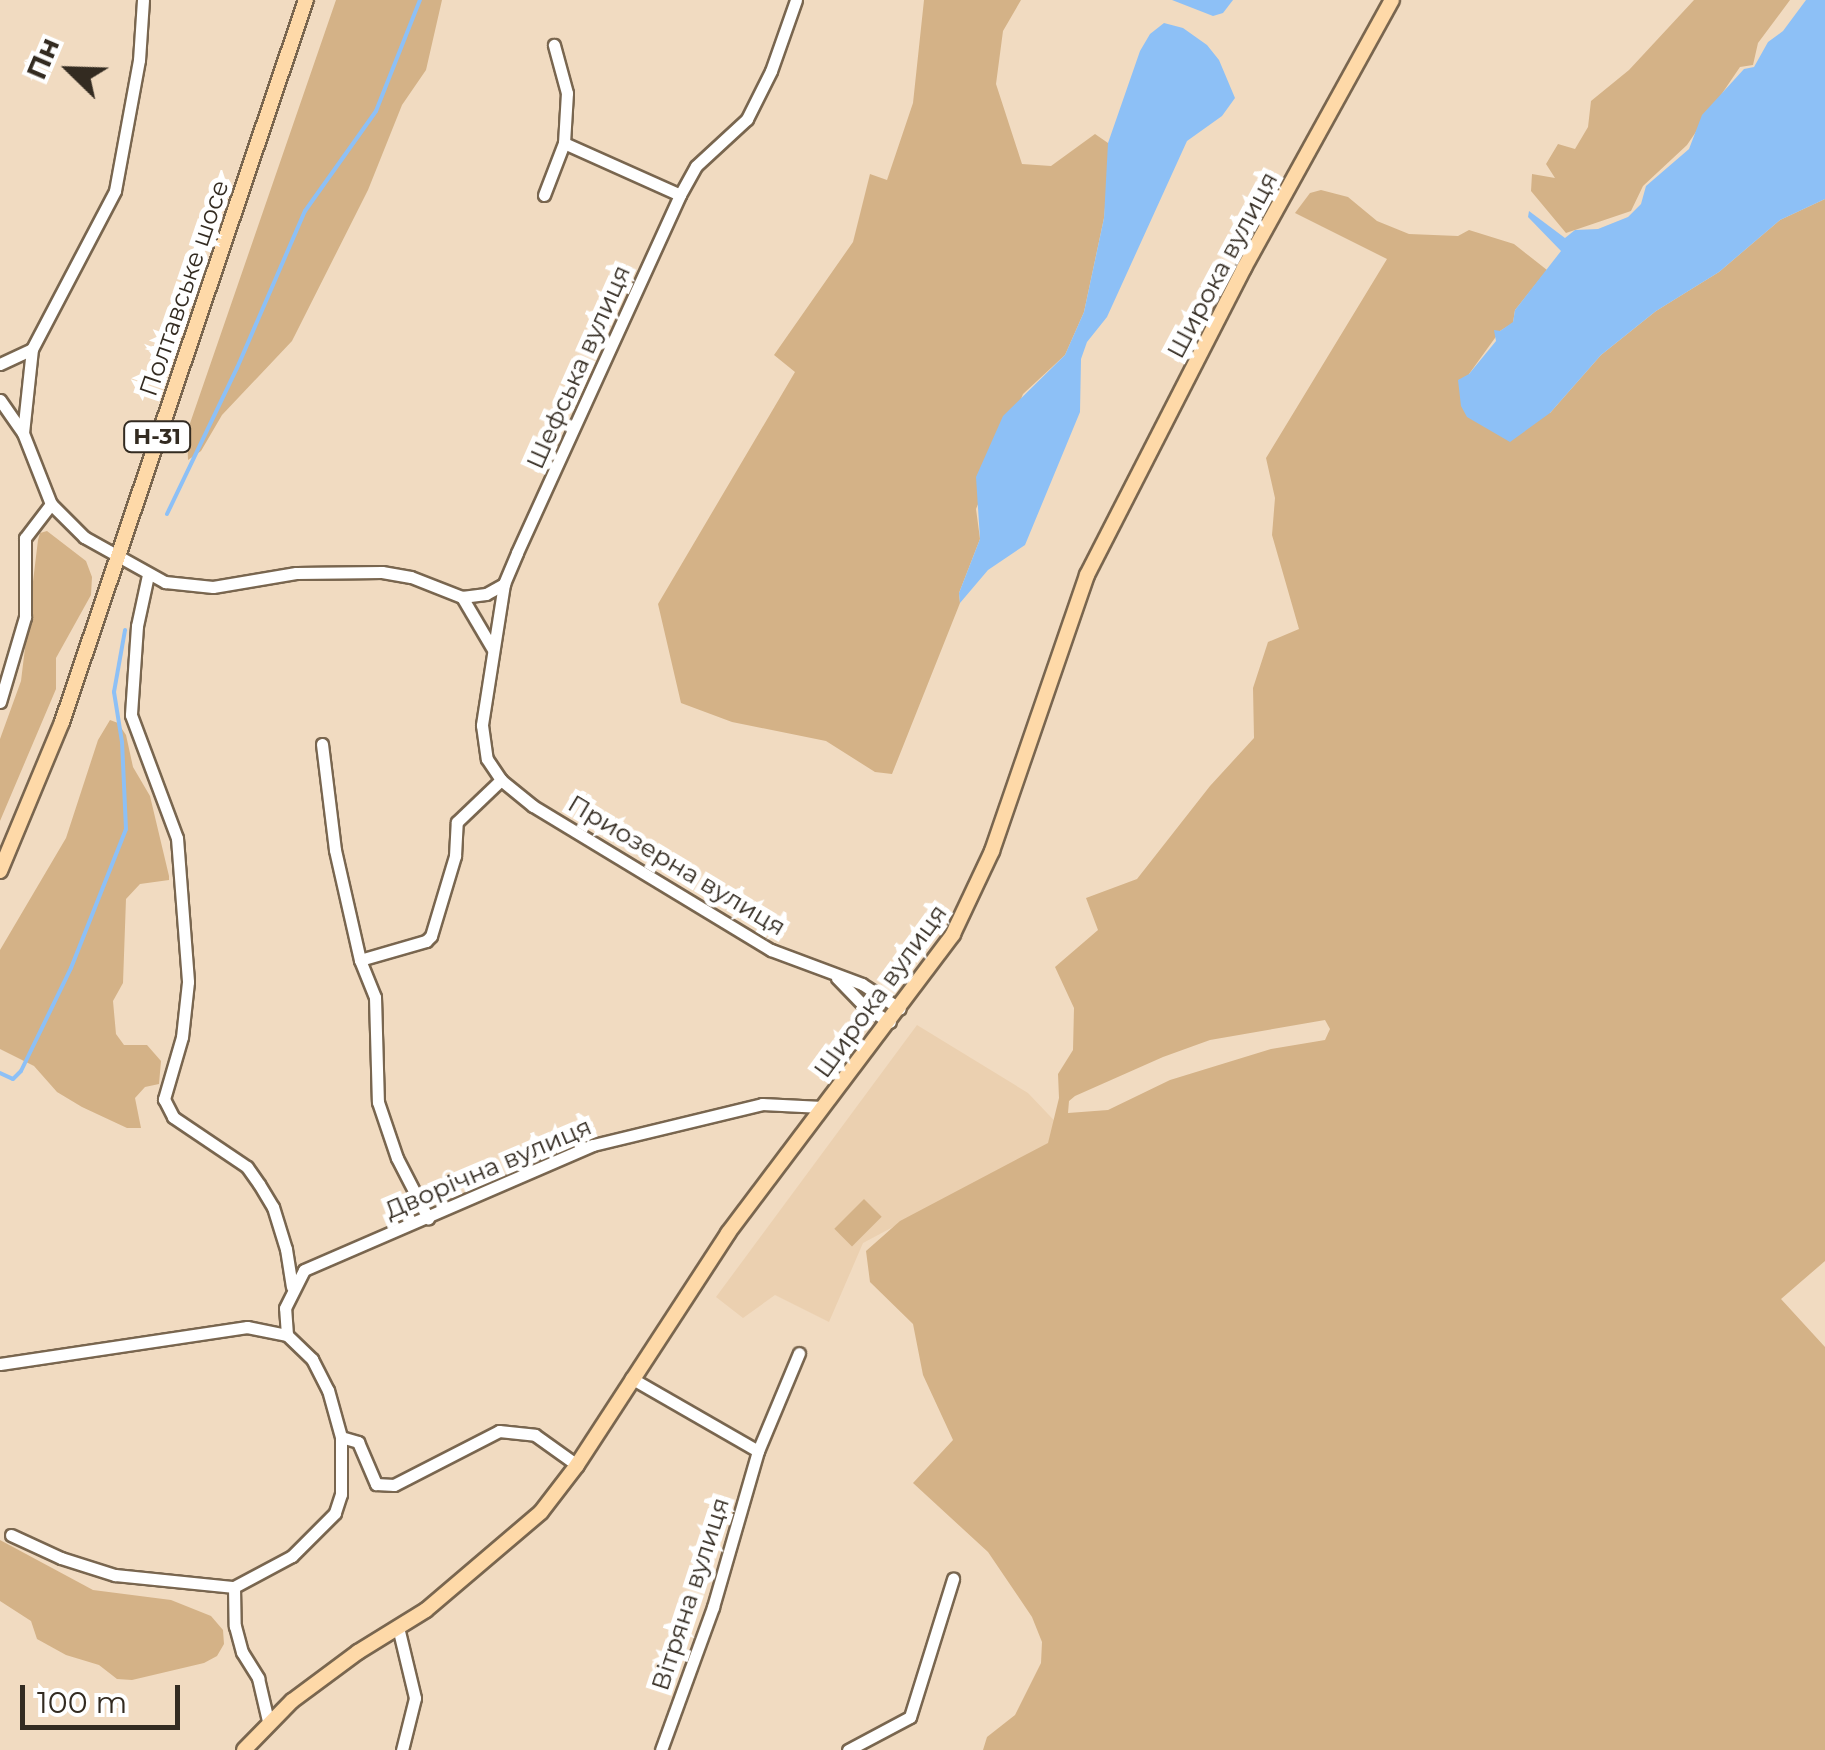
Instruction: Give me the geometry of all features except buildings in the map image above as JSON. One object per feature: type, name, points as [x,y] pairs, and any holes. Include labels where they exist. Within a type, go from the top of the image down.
[{"type":"main road","name":"Полтавське шосе","points":[[0,871],[62,722],[306,0]]},
{"type":"main road","name":"Широка вулиця","points":[[244,1750],[268,1721],[323,1676],[398,1628],[513,1539],[578,1465],[728,1233],[900,1009],[972,900],[1064,634],[1094,561],[1244,268],[1392,0]]},
{"type":"street","points":[[23,433],[32,349],[115,190],[139,60],[143,0]]},
{"type":"street","name":"Шефська вулиця","points":[[501,780],[487,758],[482,725],[504,584],[680,195],[696,166],[747,119],[772,71],[796,0]]},
{"type":"street","points":[[544,196],[564,143],[567,93],[554,46]]},
{"type":"street","points":[[564,143],[680,195]]},
{"type":"street","points":[[0,364],[32,349]]},
{"type":"street","points":[[0,400],[23,433],[51,504],[69,526],[117,558],[164,582],[213,588],[296,573],[382,572],[462,596],[486,594],[504,584]]},
{"type":"street","points":[[0,702],[25,617],[25,538],[51,504]]},
{"type":"street","points":[[10,1535],[61,1558],[115,1575],[234,1587],[292,1556],[334,1514],[341,1494],[342,1437],[320,1375],[287,1335],[285,1308],[292,1287],[286,1248],[259,1184],[247,1167],[173,1117],[164,1099],[182,1037],[188,982],[177,838],[131,716],[137,626],[148,574]]},
{"type":"street","points":[[462,596],[489,638],[493,654]]},
{"type":"street","points":[[322,744],[335,850],[360,960],[375,998],[378,1102],[397,1158],[428,1218]]},
{"type":"street","points":[[360,960],[426,941],[431,936],[456,856],[457,822],[501,780]]},
{"type":"street","name":"Приозерна вулиця","points":[[501,780],[533,806],[772,950],[872,989],[900,1009]]},
{"type":"street","points":[[836,978],[865,1007],[890,1022]]},
{"type":"street","name":"Дворічна вулиця","points":[[292,1287],[304,1270],[592,1145],[762,1104],[822,1107]]},
{"type":"street","points":[[0,1364],[247,1328],[287,1335]]},
{"type":"street","name":"Вітряна вулиця","points":[[661,1750],[713,1607],[758,1450],[799,1353]]},
{"type":"street","points":[[631,1378],[758,1450]]},
{"type":"street","points":[[342,1437],[358,1442],[376,1484],[394,1485],[499,1430],[535,1435],[578,1465]]},
{"type":"street","points":[[848,1750],[910,1717],[953,1580]]},
{"type":"street","points":[[234,1587],[235,1626],[242,1652],[258,1678],[268,1721]]},
{"type":"street","points":[[398,1628],[415,1698],[402,1750]]},
{"type":"shaded area","points":[[336,0],[442,0],[426,70],[402,105],[368,190],[292,341],[222,415],[201,451],[188,460],[187,432]]},
{"type":"shaded area","points":[[924,0],[1021,0],[1003,31],[996,84],[1022,164],[1051,166],[1095,134],[1108,143],[1109,167],[1104,218],[1084,312],[1065,355],[1023,394],[976,509],[980,539],[959,593],[960,603],[892,774],[875,772],[826,741],[732,722],[681,703],[658,604],[795,372],[774,355],[853,242],[870,174],[887,180],[913,103]]},
{"type":"shaded area","points":[[1694,0],[1790,0],[1758,43],[1753,65],[1740,67],[1687,145],[1643,186],[1631,211],[1566,233],[1531,191],[1532,174],[1555,178],[1546,164],[1558,144],[1575,149],[1588,127],[1591,101],[1629,70]]},
{"type":"shaded area","points":[[1321,190],[1348,197],[1377,221],[1409,234],[1458,236],[1469,230],[1514,244],[1547,270],[1515,310],[1513,323],[1500,331],[1469,374],[1550,413],[1601,355],[1656,311],[1719,272],[1780,220],[1825,199],[1825,1261],[1781,1299],[1825,1347],[1825,1750],[983,1750],[987,1737],[1015,1715],[1041,1663],[1042,1642],[1032,1617],[988,1552],[913,1483],[953,1440],[923,1375],[913,1324],[870,1282],[866,1251],[900,1221],[1048,1143],[1059,1098],[1058,1074],[1073,1050],[1074,1008],[1055,967],[1098,930],[1086,898],[1137,879],[1210,786],[1254,738],[1253,688],[1268,642],[1299,629],[1272,535],[1275,498],[1266,458],[1387,259],[1295,213],[1310,193]],"holes":[[[1325,1020],[1330,1029],[1325,1040],[1271,1049],[1170,1080],[1108,1110],[1068,1113],[1069,1101],[1075,1096],[1210,1040]]]},
{"type":"shaded area","points":[[47,531],[86,561],[92,577],[91,595],[56,658],[56,689],[0,821],[0,739],[21,681],[38,540],[40,533]]},
{"type":"shaded area","points":[[110,720],[118,723],[126,735],[133,767],[150,796],[169,876],[169,880],[140,884],[126,899],[123,983],[113,1001],[116,1034],[124,1045],[147,1045],[161,1061],[159,1084],[145,1087],[135,1098],[141,1128],[127,1128],[82,1107],[57,1092],[34,1066],[0,1049],[0,950],[66,838],[98,740]]},
{"type":"shaded area","points":[[917,1025],[1028,1093],[1067,1134],[863,1243],[829,1322],[775,1295],[743,1318],[716,1297]]},
{"type":"shaded area","points":[[864,1199],[882,1217],[852,1246],[834,1229]]},
{"type":"shaded area","points":[[0,1540],[93,1590],[171,1600],[211,1616],[223,1630],[224,1644],[217,1656],[204,1663],[132,1680],[117,1679],[99,1665],[66,1655],[37,1639],[31,1621],[0,1601]]},
{"type":"water","points":[[1172,0],[1233,0],[1223,13],[1213,16]]},
{"type":"water","points":[[1806,0],[1825,0],[1825,199],[1780,220],[1719,272],[1656,311],[1601,355],[1550,413],[1510,442],[1467,417],[1461,406],[1458,380],[1469,374],[1496,341],[1494,330],[1500,331],[1513,322],[1515,310],[1561,251],[1528,217],[1529,211],[1565,238],[1575,230],[1598,229],[1628,217],[1641,204],[1646,186],[1689,149],[1702,115],[1744,69],[1754,67],[1768,42],[1783,31]]},
{"type":"water","points":[[1164,23],[1183,28],[1207,45],[1219,60],[1235,98],[1222,116],[1187,141],[1107,317],[1087,342],[1081,359],[1080,412],[1025,545],[988,570],[960,603],[959,593],[980,539],[976,477],[1003,416],[1065,355],[1084,312],[1104,218],[1108,143],[1140,51],[1150,34]]},
{"type":"waterway","points":[[167,514],[237,368],[305,211],[376,111],[420,0]]},
{"type":"waterway","points":[[0,1073],[13,1079],[21,1071],[71,968],[126,829],[122,742],[114,692],[125,630]]}]
